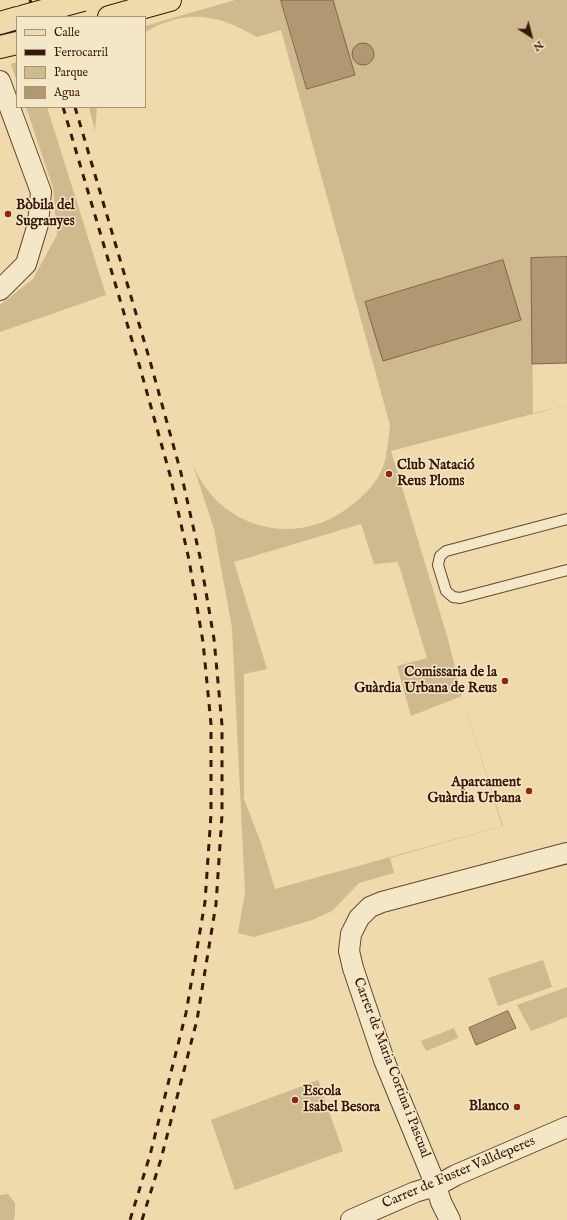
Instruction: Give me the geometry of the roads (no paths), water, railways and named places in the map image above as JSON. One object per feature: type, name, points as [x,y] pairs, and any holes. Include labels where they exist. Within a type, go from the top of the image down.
[{"type":"main road","points":[[25,16],[83,0]]},
{"type":"main road","points":[[118,15],[170,0]]},
{"type":"main road","points":[[0,23],[16,18]]},
{"type":"main road","points":[[0,47],[16,43]]},
{"type":"street","points":[[0,80],[41,192],[38,224],[26,264],[0,290]]},
{"type":"street","name":"Carrer de Maria Cortina i Pascual","points":[[450,1220],[441,1202],[436,1186],[384,1060],[353,968],[349,951],[351,934],[359,918],[370,907],[382,902],[567,853]]},
{"type":"street","name":"Carrer de Fuster Valldeperes","points":[[351,1220],[415,1192],[436,1186],[456,1175],[567,1127]]},
{"type":"lane","points":[[567,519],[446,551],[440,556],[438,565],[446,591],[453,597],[460,598],[567,570]]},
{"type":"water","points":[[281,0],[333,0],[355,75],[307,89]]},
{"type":"water","points":[[363,43],[371,46],[374,54],[371,62],[363,65],[355,62],[352,54],[355,46]]},
{"type":"water","points":[[567,257],[567,363],[532,364],[531,258]]},
{"type":"water","points":[[503,260],[521,320],[383,361],[365,302]]},
{"type":"water","points":[[508,1011],[516,1028],[476,1045],[469,1028]]},
{"type":"railway","points":[[30,0],[35,16]]},
{"type":"railway","points":[[42,0],[47,16]]},
{"type":"railway","points":[[63,108],[139,364],[170,475],[189,560],[203,642],[211,724],[211,814],[205,902],[186,1013],[150,1155],[130,1220]]},
{"type":"railway","points":[[75,108],[150,361],[181,473],[200,557],[214,639],[222,725],[222,815],[216,904],[197,1020],[161,1159],[142,1220]]},
{"type":"place","name":"Bòbila del Sugranyes","points":[[8,214]]},
{"type":"place","name":"Club Natació Reus Ploms","points":[[389,474]]},
{"type":"place","name":"Comissaria de la Guàrdia Urbana de Reus","points":[[505,681]]},
{"type":"place","name":"Aparcament Guàrdia Urbana","points":[[529,791]]},
{"type":"place","name":"Escola Isabel Besora","points":[[295,1100]]},
{"type":"place","name":"Blanco","points":[[517,1107]]}]
